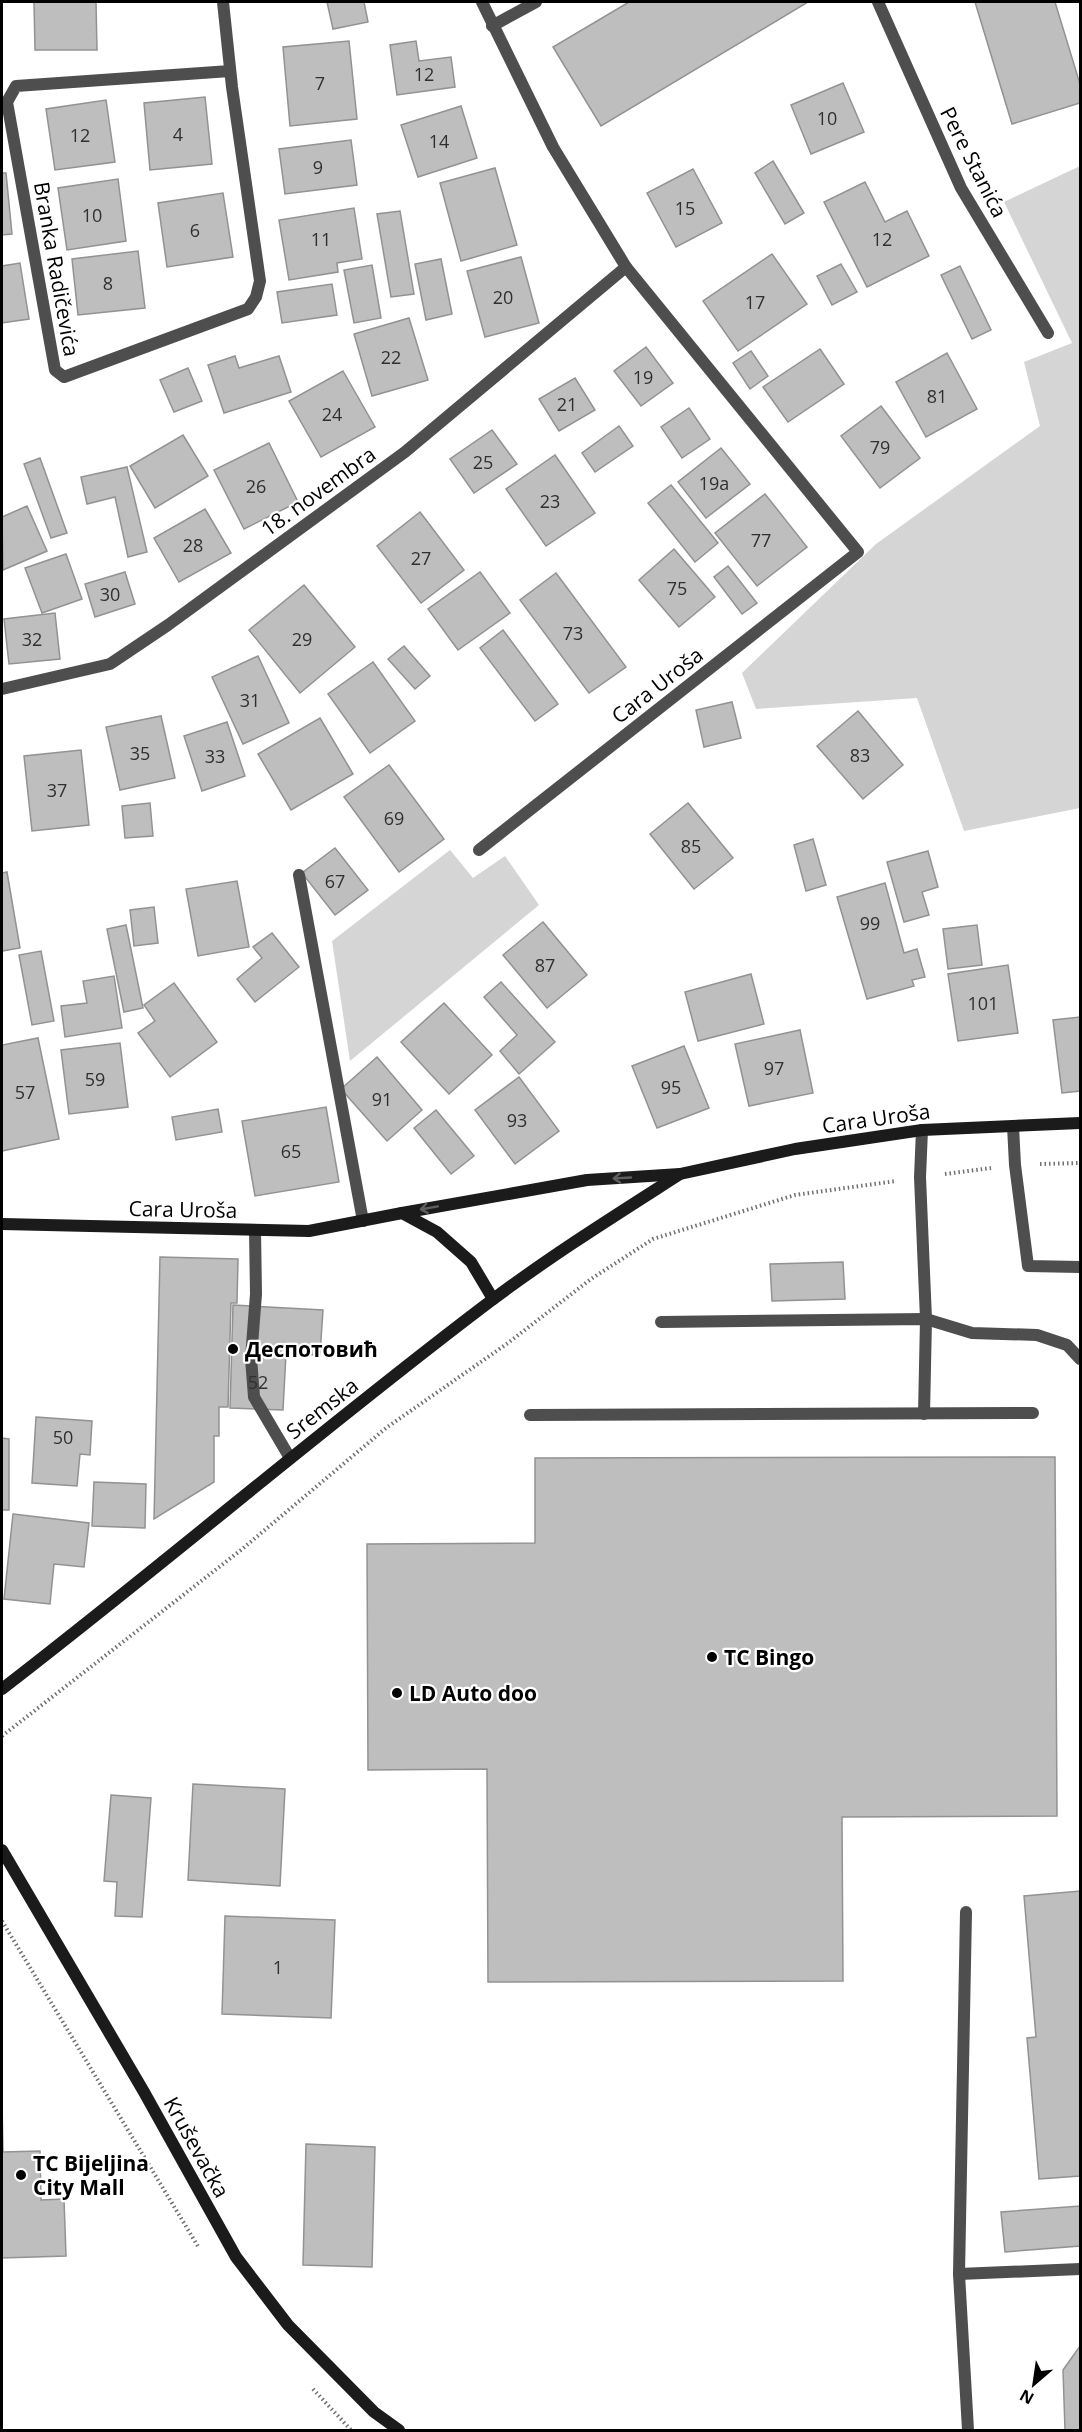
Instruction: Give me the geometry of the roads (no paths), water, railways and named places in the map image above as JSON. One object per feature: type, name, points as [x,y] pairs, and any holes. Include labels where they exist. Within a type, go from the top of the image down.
[{"type":"main road","name":"Cara Uroša","points":[[2,1224],[309,1231],[588,1180],[680,1174],[795,1149],[922,1130],[1080,1123]]},
{"type":"main road","name":"Sremska","points":[[2,1689],[493,1299],[612,1217],[680,1174]]},
{"type":"main road","points":[[402,1214],[437,1232],[471,1262],[493,1299]]},
{"type":"main road","name":"Kruševačka","points":[[2,1850],[132,2072],[236,2257],[288,2325],[374,2412],[399,2430]]},
{"type":"street","name":"Branka Radičevića","points":[[224,2],[231,71],[260,281],[256,297],[248,309],[64,377],[55,370],[7,102],[16,86],[231,71]]},
{"type":"street","points":[[482,2],[553,147],[626,267]]},
{"type":"street","points":[[492,26],[536,2]]},
{"type":"street","name":"Pere Stanića","points":[[878,2],[961,188],[1048,333]]},
{"type":"street","name":"Cara Uroša","points":[[479,850],[858,552],[626,267]]},
{"type":"street","name":"18. novembra","points":[[2,689],[110,664],[168,625],[405,452],[626,267]]},
{"type":"street","points":[[299,875],[363,1221]]},
{"type":"street","points":[[1013,1126],[1014,1165],[1028,1266],[1080,1267]]},
{"type":"street","points":[[922,1130],[920,1177],[926,1319],[924,1414]]},
{"type":"street","points":[[255,1230],[256,1294],[251,1358],[254,1397],[290,1458]]},
{"type":"street","points":[[661,1322],[926,1319],[972,1333],[1036,1335],[1067,1345],[1080,1359]]},
{"type":"street","points":[[530,1415],[1034,1413]]},
{"type":"street","points":[[966,1912],[959,2274],[968,2430]]},
{"type":"street","points":[[959,2274],[1080,2269]]},
{"type":"place","name":"Деспотовић","points":[[233,1349]]},
{"type":"place","name":"TC Bingo","points":[[712,1657]]},
{"type":"place","name":"LD Auto doo","points":[[397,1693]]},
{"type":"place","name":"TC Bijeljina City Mall","points":[[21,2175]]}]
